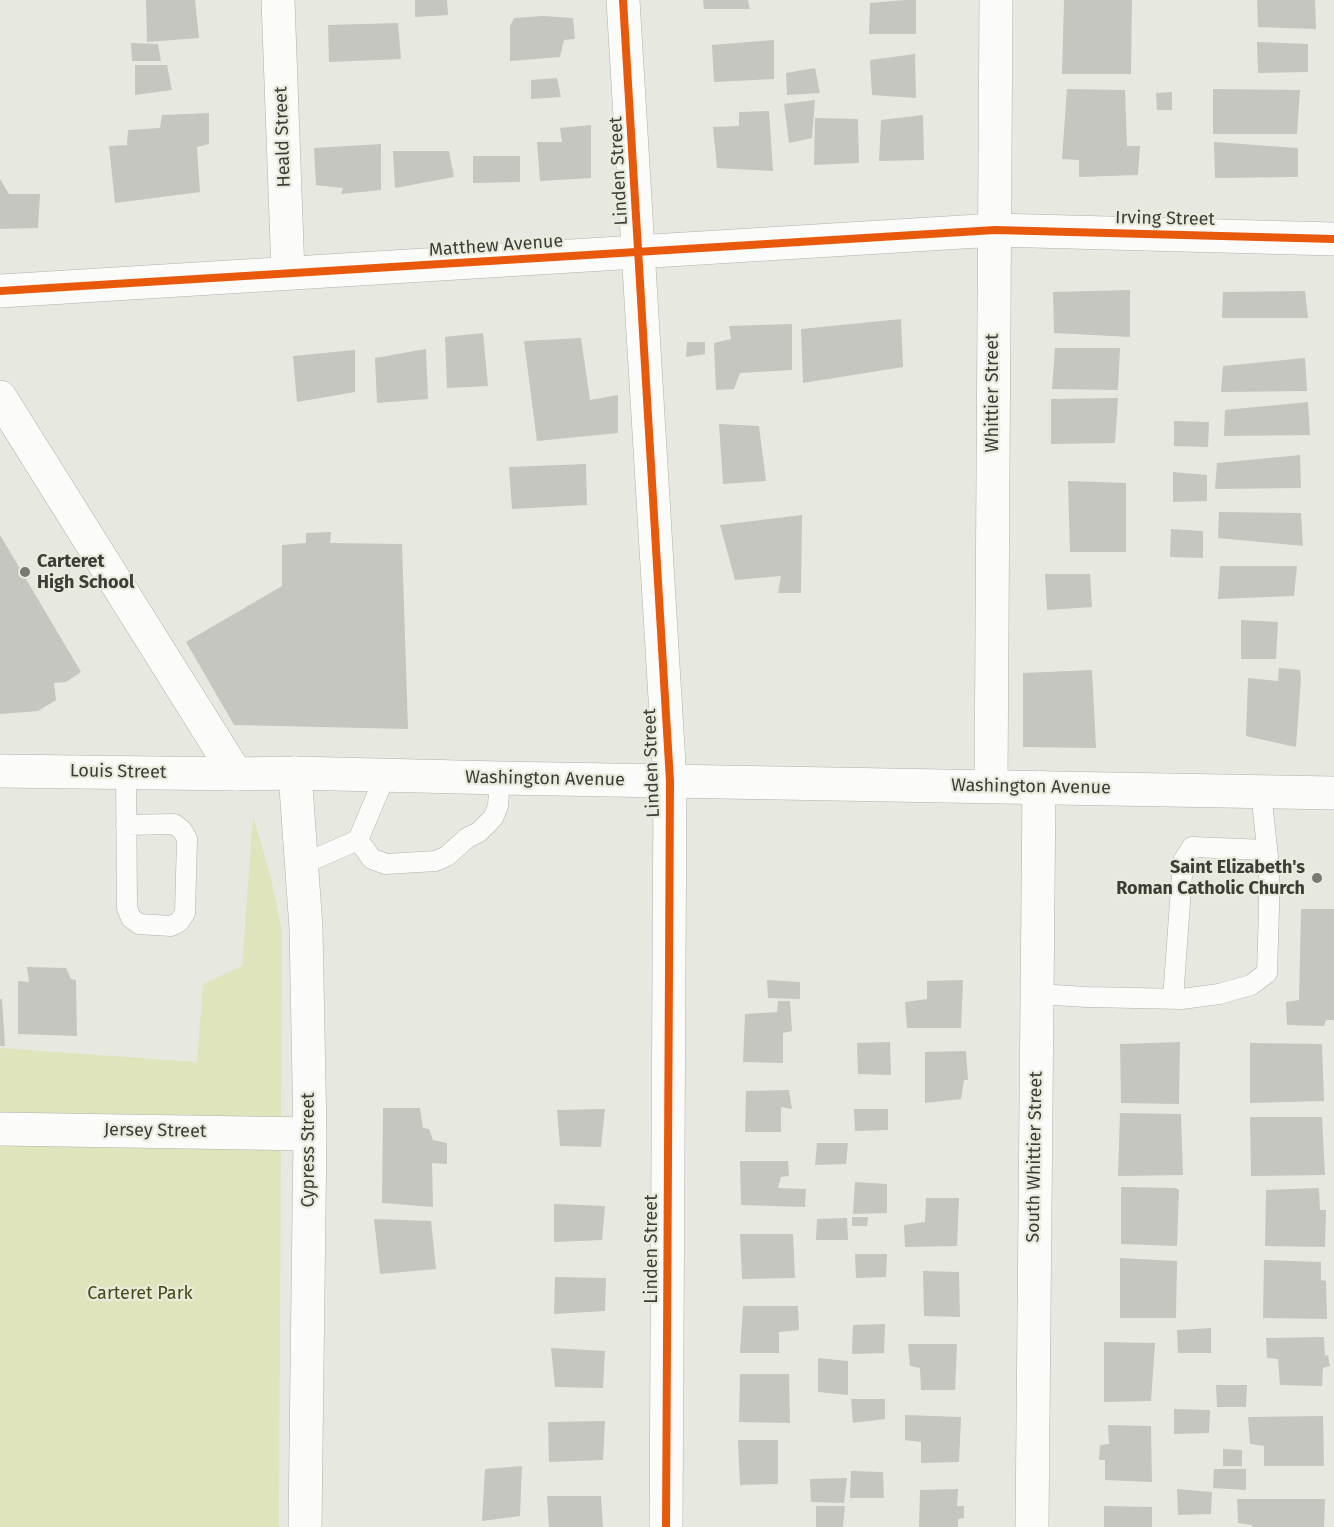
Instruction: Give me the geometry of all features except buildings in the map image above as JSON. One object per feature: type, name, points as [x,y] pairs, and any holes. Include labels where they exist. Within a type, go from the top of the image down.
[{"type":"street","name":"Heald Street","points":[[278,0],[288,273]]},
{"type":"street","name":"Linden Street","points":[[624,0],[670,781],[666,1527]]},
{"type":"street","name":"Whittier Street","points":[[991,786],[996,0]]},
{"type":"street","name":"Matthew Avenue","points":[[0,291],[994,230]]},
{"type":"street","name":"Irving Street","points":[[994,230],[1334,239]]},
{"type":"street","points":[[0,397],[236,774]]},
{"type":"street","name":"Louis Street","points":[[0,771],[236,774]]},
{"type":"street","name":"Washington Avenue","points":[[236,774],[295,773],[1334,793]]},
{"type":"street","name":"Cypress Street","points":[[295,773],[306,928],[310,1134],[305,1527]]},
{"type":"street","name":"South Whittier Street","points":[[1032,1527],[1040,787]]},
{"type":"street","name":"Jersey Street","points":[[0,1129],[310,1134]]},
{"type":"lane","points":[[126,772],[126,825],[127,908],[131,918],[139,924],[171,926],[180,922],[185,913],[187,839],[182,830],[174,824],[126,825]]},
{"type":"lane","points":[[301,865],[358,840],[385,776]]},
{"type":"lane","points":[[358,840],[372,859],[386,864],[436,861],[447,856],[467,838],[479,832],[493,818],[498,806],[500,778]]},
{"type":"lane","points":[[1037,994],[1182,999],[1219,994],[1251,985],[1267,973],[1269,909],[1267,850],[1261,792]]},
{"type":"lane","points":[[1173,999],[1183,861],[1192,847],[1267,850]]},
{"type":"green space","name":"Carteret Park","points":[[253,816],[270,874],[282,930],[279,1527],[0,1527],[0,1048],[197,1062],[203,984],[242,966]]},
{"type":"cycle path","points":[[623,0],[670,781],[666,1527]]},
{"type":"cycle path","points":[[0,291],[995,230],[1334,239]]},
{"type":"place","name":"Carteret High School","points":[[25,572]]},
{"type":"place","name":"Saint Elizabeth's Roman Catholic Church","points":[[1317,878]]}]
